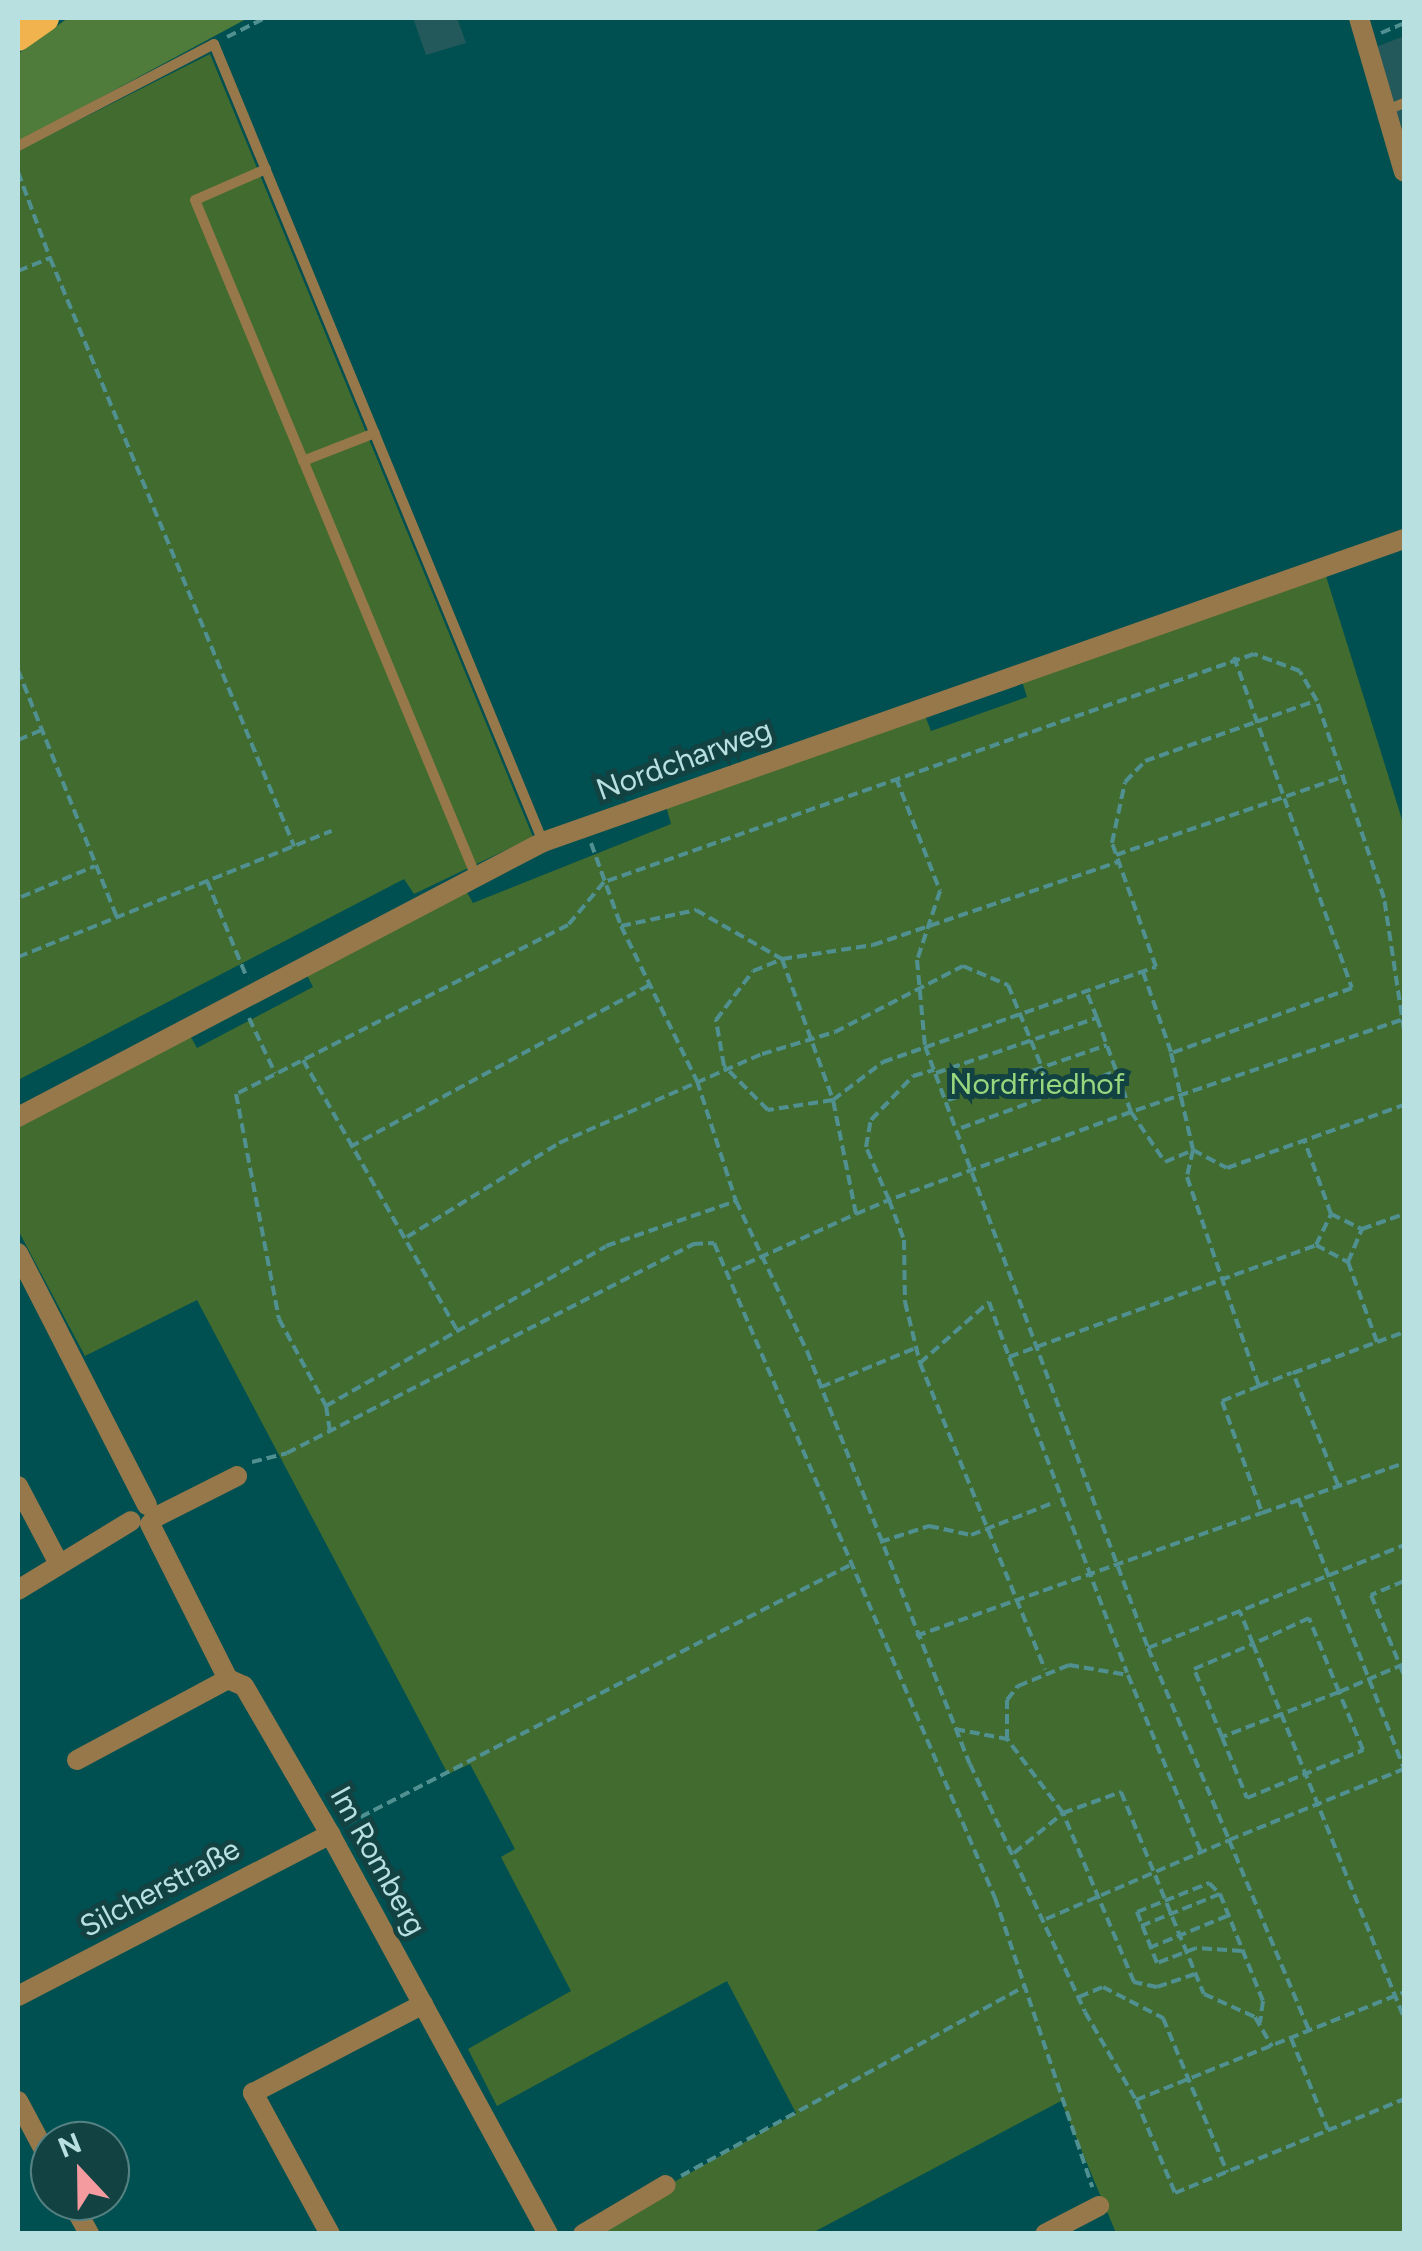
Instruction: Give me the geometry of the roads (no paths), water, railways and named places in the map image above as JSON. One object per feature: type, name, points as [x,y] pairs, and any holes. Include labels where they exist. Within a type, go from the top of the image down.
[{"type":"highway","points":[[18,37],[45,18]]},
{"type":"street","points":[[1359,18],[1404,172]]},
{"type":"street","name":"Nordcharweg","points":[[18,1117],[245,993],[543,842],[1404,539]]},
{"type":"street","name":"Im Romberg","points":[[18,1253],[228,1679],[244,1686],[330,1834],[548,2234]]},
{"type":"street","points":[[18,1590],[57,1560],[237,1476]]},
{"type":"street","points":[[18,1486],[57,1560]]},
{"type":"street","points":[[77,1760],[228,1679]]},
{"type":"street","name":"Silcherstraße","points":[[18,1996],[330,1834]]},
{"type":"street","points":[[330,2234],[252,2093],[423,2004]]},
{"type":"street","points":[[18,2101],[30,2124]]},
{"type":"street","points":[[583,2234],[666,2185]]},
{"type":"street","points":[[1045,2234],[1099,2206]]},
{"type":"lane","points":[[18,146],[214,44],[543,842]]},
{"type":"lane","points":[[1384,111],[1404,103]]},
{"type":"lane","points":[[266,169],[195,200],[475,874]]},
{"type":"lane","points":[[303,461],[376,433]]},
{"type":"park label","name":"Nordfriedhof","points":[[1037,1084]]}]
